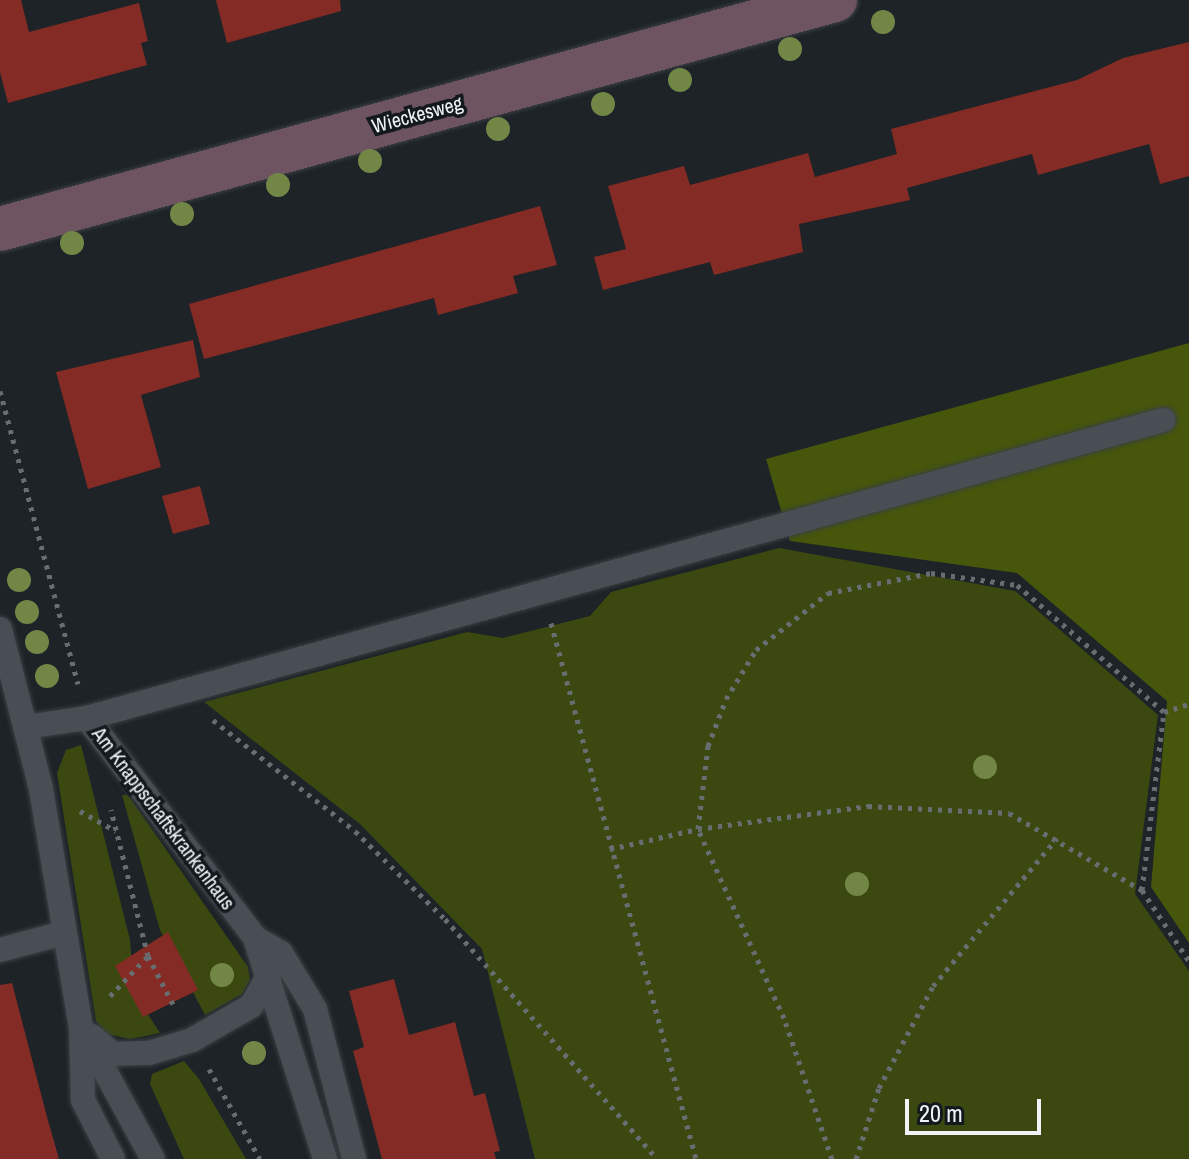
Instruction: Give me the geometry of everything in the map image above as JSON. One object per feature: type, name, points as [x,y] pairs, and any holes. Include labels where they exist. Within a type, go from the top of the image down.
[{"type":"street","name":"Wieckesweg","points":[[0,229],[835,0]]},
{"type":"lane","points":[[87,718],[1163,420]]},
{"type":"lane","points":[[0,629],[26,727],[81,1027],[83,1100],[113,1159]]},
{"type":"lane","name":"Am Knappschaftskrankenhaus","points":[[26,727],[87,718],[255,938],[270,973],[325,1159]]},
{"type":"lane","points":[[0,950],[64,933]]},
{"type":"lane","points":[[255,938],[281,953],[315,1009],[354,1159]]},
{"type":"lane","points":[[81,1027],[113,1054],[149,1053],[230,1022],[251,1006],[270,973]]},
{"type":"lane","points":[[81,1027],[153,1159]]},
{"type":"path","points":[[832,1159],[784,1018],[698,829],[708,746],[726,699],[756,650],[828,593],[931,573],[1017,585],[1164,712]]},
{"type":"path","points":[[543,592],[696,1159]]},
{"type":"path","points":[[172,692],[266,757],[355,831],[445,919],[657,1159]]},
{"type":"path","points":[[1164,712],[1189,704]]},
{"type":"path","points":[[1142,890],[1164,712]]},
{"type":"path","points":[[610,849],[698,829],[868,806],[1009,813],[1057,838],[1142,890],[1189,961]]},
{"type":"path","points":[[856,1159],[879,1088],[933,986],[1057,838]]},
{"type":"green space","points":[[1189,343],[1189,943],[1151,887],[1167,701],[1017,573],[790,541],[766,459]]},
{"type":"green space","points":[[779,548],[1015,591],[1158,715],[1135,894],[1189,971],[1189,1159],[535,1159],[482,949],[360,824],[204,702],[467,632],[503,638],[590,616],[611,592]]},
{"type":"green space","points":[[81,745],[130,940],[134,993],[160,1033],[130,1039],[107,1034],[96,1021],[57,773],[66,750]]},
{"type":"green space","points":[[122,795],[128,795],[248,967],[250,980],[242,994],[205,1015],[160,930]]},
{"type":"green space","points":[[184,1061],[199,1079],[246,1159],[184,1159],[150,1084],[152,1074]]},
{"type":"building","points":[[0,0],[21,0],[29,32],[139,3],[148,41],[141,43],[147,65],[8,103],[0,72]]},
{"type":"building","points":[[216,0],[340,0],[341,11],[227,43]]},
{"type":"building","points":[[1189,42],[1189,176],[1160,184],[1149,144],[1038,175],[1032,154],[907,188],[910,200],[799,224],[803,252],[714,275],[710,262],[603,290],[594,257],[626,249],[608,186],[684,166],[690,185],[808,153],[815,177],[897,154],[891,129],[1077,80],[1123,58]]},
{"type":"building","points":[[540,206],[557,265],[513,276],[518,293],[438,315],[434,298],[204,359],[189,304]]},
{"type":"building","points":[[193,340],[200,377],[141,395],[161,467],[88,489],[56,372]]},
{"type":"building","points":[[200,486],[210,524],[173,534],[162,496]]},
{"type":"building","points":[[168,932],[198,990],[143,1017],[115,966]]},
{"type":"building","points":[[394,979],[409,1035],[455,1022],[474,1096],[485,1093],[500,1151],[494,1152],[496,1159],[382,1159],[353,1051],[364,1047],[349,991]]},
{"type":"building","points":[[12,983],[59,1159],[0,1159],[0,985]]}]
